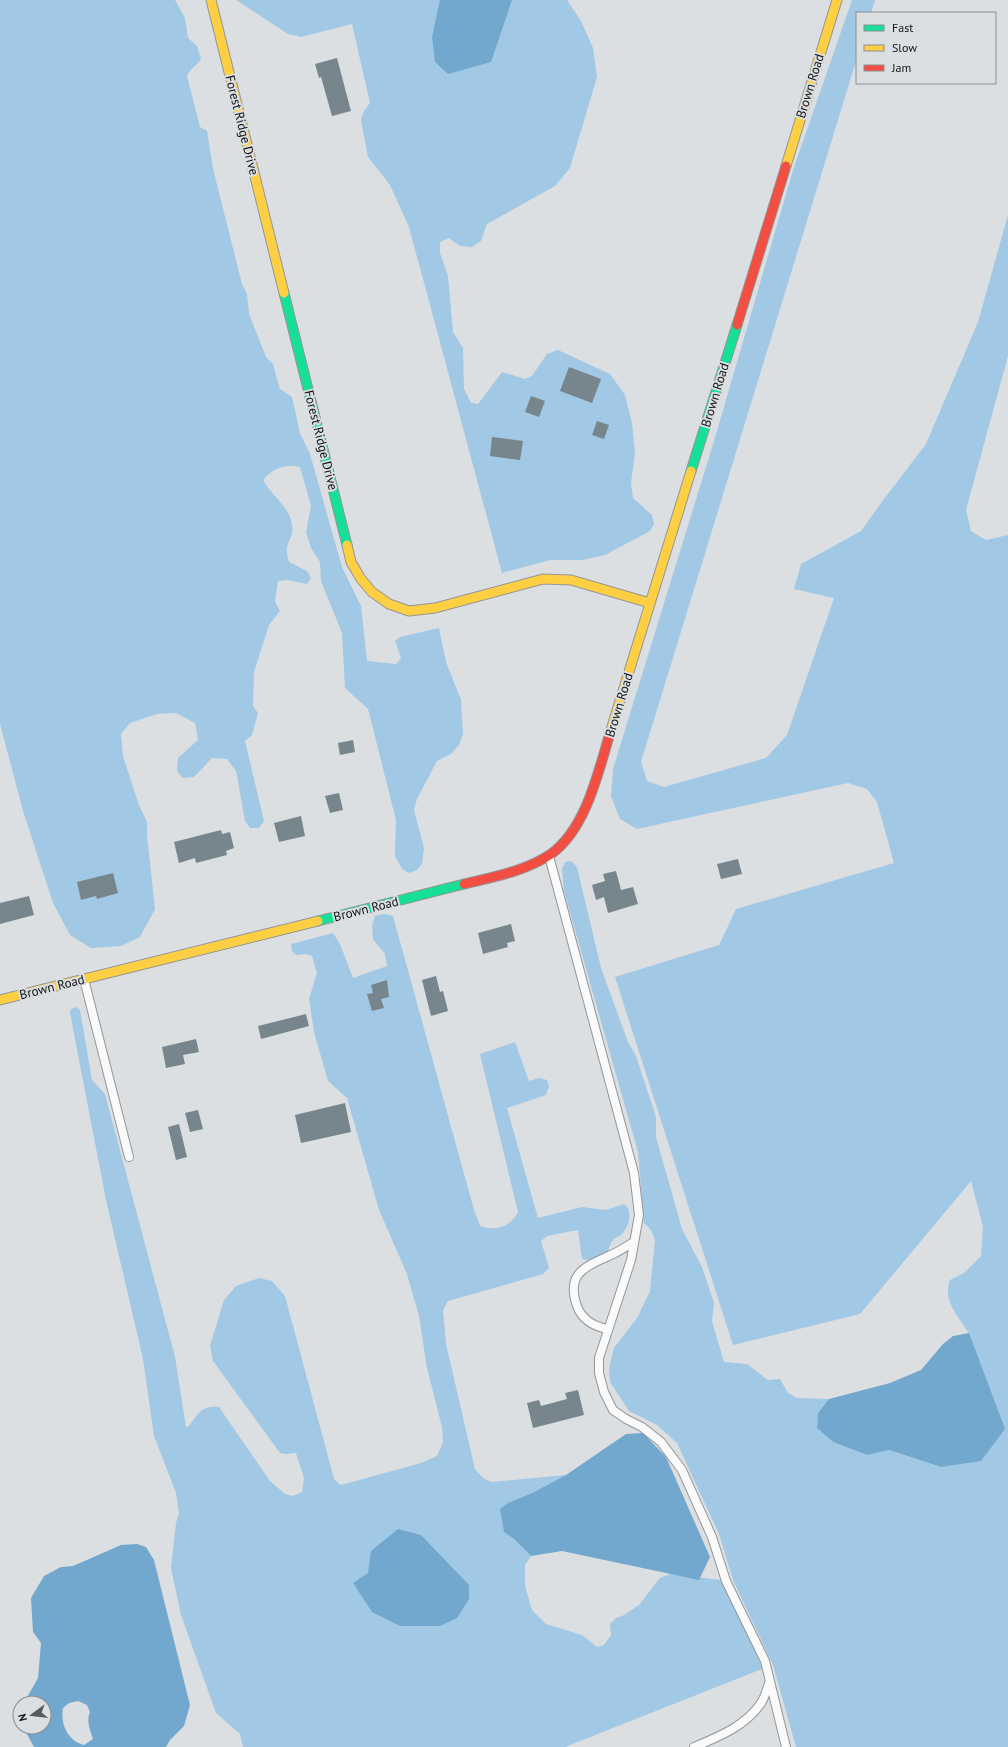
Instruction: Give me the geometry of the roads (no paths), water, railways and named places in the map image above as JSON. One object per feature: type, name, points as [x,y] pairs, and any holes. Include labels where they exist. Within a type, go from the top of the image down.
[{"type":"street","name":"Forest Ridge Drive","points":[[211,0],[351,562],[361,579],[372,592],[389,604],[409,611],[435,608],[543,579],[571,580],[650,603]]},
{"type":"street","name":"Brown Road","points":[[0,1000],[485,879],[521,868],[549,855],[566,841],[578,823],[592,793],[836,0]]},
{"type":"lane","points":[[549,855],[634,1173],[639,1215],[631,1260],[598,1358],[599,1373],[604,1392],[613,1410],[642,1427],[661,1442],[682,1470],[712,1537],[726,1581],[765,1661],[769,1683],[786,1747]]},
{"type":"lane","points":[[84,979],[129,1157]]},
{"type":"lane","points":[[607,1328],[594,1326],[585,1319],[579,1311],[573,1295],[574,1282],[580,1272],[588,1265],[615,1253],[634,1242]]},
{"type":"lane","points":[[694,1747],[715,1739],[747,1719],[761,1703],[769,1683]]}]
